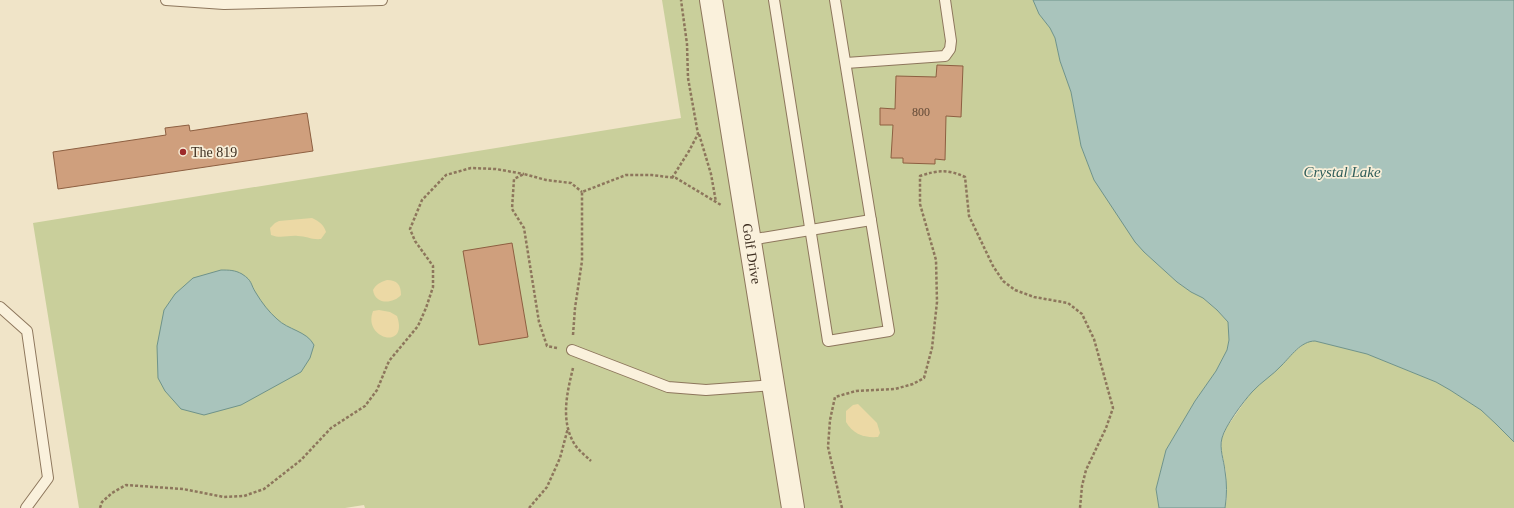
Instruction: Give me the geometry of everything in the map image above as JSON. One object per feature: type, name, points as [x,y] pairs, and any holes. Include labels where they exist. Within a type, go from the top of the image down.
[{"type":"street","name":"Golf Drive","points":[[711,0],[794,508]]},
{"type":"lane","points":[[166,0],[224,4],[290,1],[382,0]]},
{"type":"lane","points":[[774,0],[828,341],[889,331],[835,0]]},
{"type":"lane","points":[[846,63],[945,56],[950,49],[951,41],[945,0]]},
{"type":"lane","points":[[749,230],[810,230],[871,220]]},
{"type":"lane","points":[[0,307],[28,331],[48,478],[26,508]]},
{"type":"lane","points":[[572,350],[668,387],[706,390],[773,385]]},
{"type":"path","points":[[681,0],[687,44],[688,78],[698,134],[712,174],[716,202]]},
{"type":"path","points":[[672,178],[698,134]]},
{"type":"path","points":[[100,508],[102,502],[112,493],[126,485],[183,489],[224,497],[244,496],[264,489],[300,460],[330,428],[365,406],[377,390],[389,361],[418,326],[426,308],[433,287],[433,266],[415,241],[410,229],[422,200],[446,175],[471,168],[496,169],[546,180],[571,183],[582,192]]},
{"type":"path","points":[[842,508],[828,447],[830,420],[835,397],[856,392],[895,389],[913,384],[924,378],[932,348],[937,302],[936,260],[920,204],[920,176],[934,171],[953,172],[965,177],[969,216],[993,266],[1003,281],[1015,290],[1034,297],[1068,304],[1082,314],[1094,339],[1113,408],[1106,428],[1086,470],[1082,486],[1080,508]]},
{"type":"path","points":[[524,174],[514,179],[512,209],[524,228],[539,322],[546,346],[572,350]]},
{"type":"path","points":[[582,192],[626,175],[652,175],[676,178],[716,202],[749,230]]},
{"type":"path","points":[[529,508],[547,487],[560,458],[568,427],[566,401],[573,367],[572,350],[575,308],[582,261],[582,192]]},
{"type":"path","points":[[568,427],[576,445],[591,461]]},
{"type":"green space","points":[[662,0],[1033,0],[1039,14],[1050,28],[1055,38],[1060,61],[1071,92],[1081,146],[1094,180],[1144,252],[1177,282],[1203,298],[1228,322],[1229,340],[1227,350],[1216,371],[1195,401],[1166,450],[1156,489],[1159,508],[365,508],[364,505],[345,508],[79,508],[33,223],[681,118]]},
{"type":"green space","points":[[1308,341],[1315,341],[1367,354],[1436,382],[1481,410],[1514,442],[1514,508],[1225,508],[1227,498],[1226,472],[1221,448],[1222,438],[1227,427],[1252,391]]},
{"type":"sand","points":[[312,218],[317,220],[324,227],[326,232],[321,239],[301,236],[278,237],[271,235],[270,228],[279,221]]},
{"type":"sand","points":[[387,280],[398,284],[401,295],[394,300],[385,302],[381,301],[374,295],[373,290],[376,286]]},
{"type":"sand","points":[[379,310],[390,312],[397,316],[399,327],[397,334],[392,337],[385,337],[374,329],[371,321],[373,311]]},
{"type":"sand","points":[[858,404],[877,423],[880,433],[878,437],[868,437],[859,434],[852,430],[846,422],[846,411],[853,405]]},
{"type":"water","name":"Crystal Lake","points":[[1033,0],[1514,0],[1514,442],[1481,410],[1436,382],[1367,354],[1315,341],[1305,343],[1301,346],[1256,388],[1248,396],[1230,421],[1221,442],[1226,480],[1225,508],[1159,508],[1156,489],[1166,450],[1195,401],[1216,371],[1227,350],[1229,340],[1228,322],[1203,298],[1177,282],[1144,252],[1135,242],[1094,180],[1081,146],[1071,92],[1060,61],[1055,38],[1050,28],[1039,14]]},
{"type":"water","points":[[221,270],[234,271],[246,276],[268,310],[281,323],[307,337],[314,345],[310,358],[301,372],[241,405],[204,415],[181,409],[165,391],[158,378],[157,346],[164,310],[175,294],[193,278]]},
{"type":"building","points":[[937,65],[963,66],[961,117],[946,116],[945,160],[935,159],[935,164],[903,163],[903,158],[891,158],[893,125],[880,125],[880,108],[895,109],[896,76],[936,77]]},
{"type":"building","name":"The 819","points":[[307,113],[313,151],[58,189],[53,152],[166,135],[165,128],[189,125],[190,131]]},
{"type":"building","points":[[512,243],[528,337],[479,345],[463,251]]},
{"type":"place","name":"The 819","points":[[183,152]]}]
